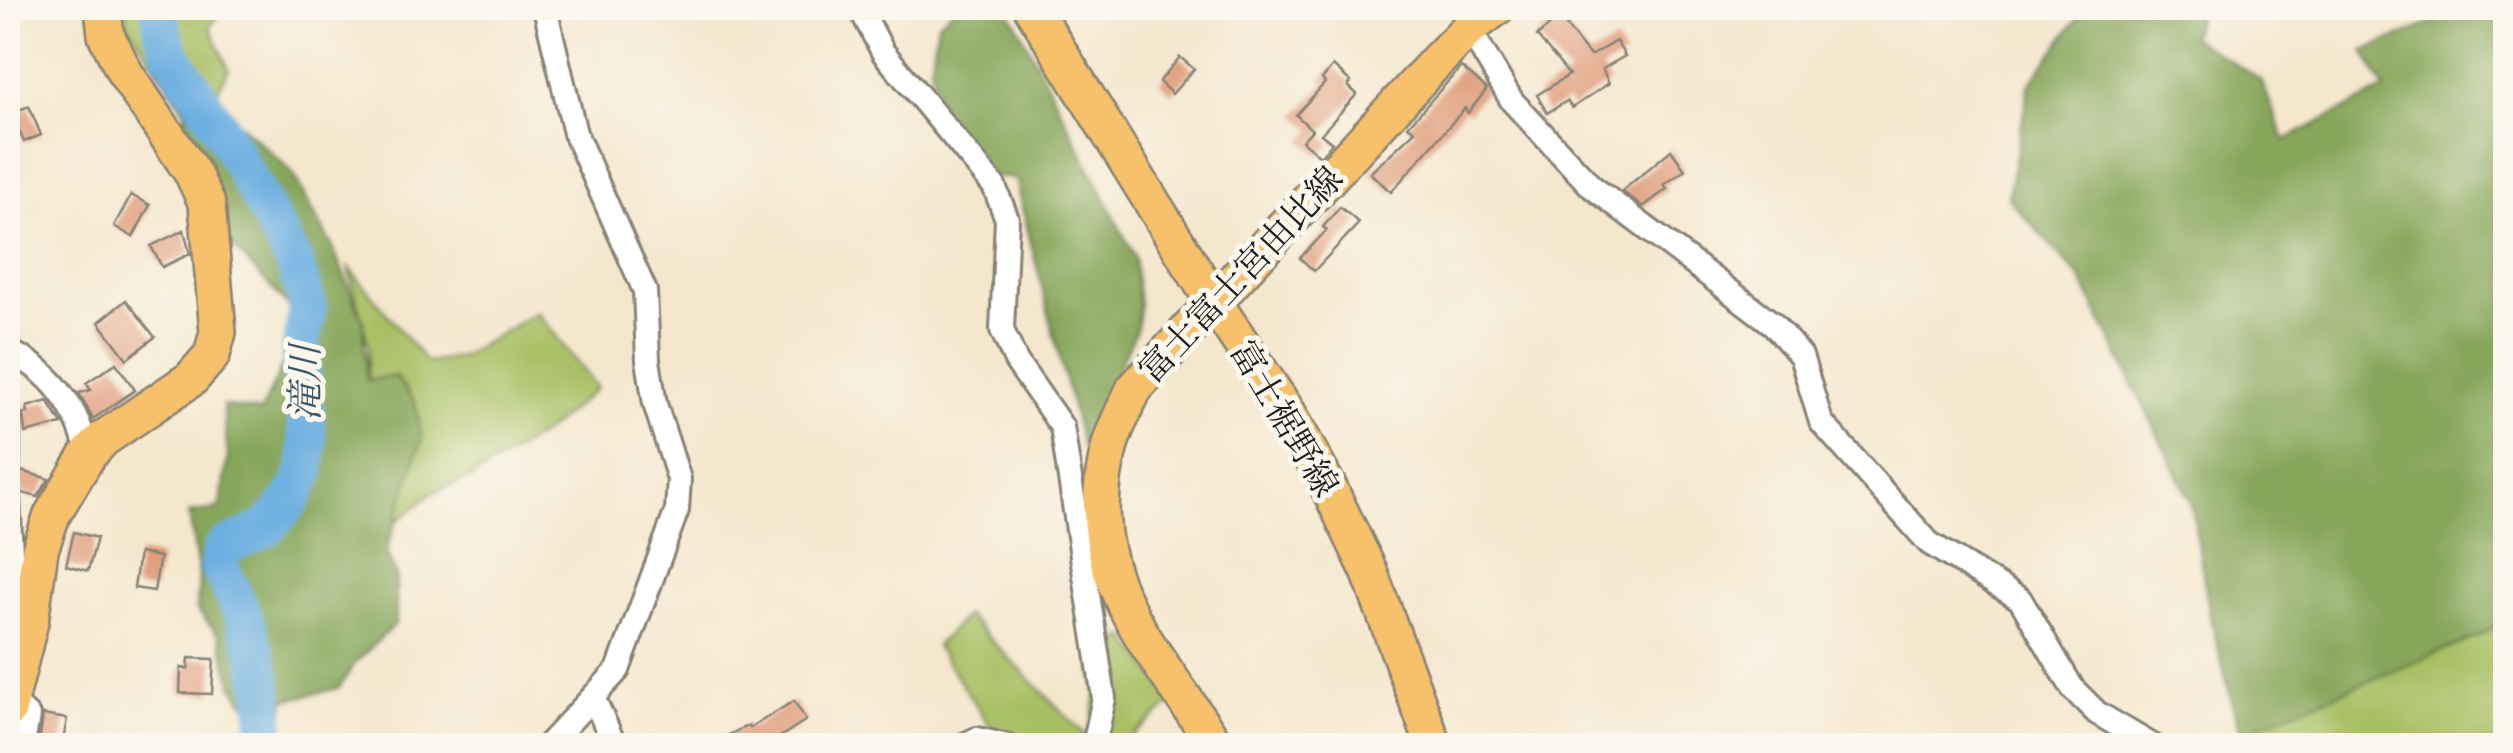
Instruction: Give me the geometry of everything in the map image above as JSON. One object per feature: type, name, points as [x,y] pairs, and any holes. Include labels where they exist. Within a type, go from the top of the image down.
[{"type":"main road","points":[[9,705],[21,666],[40,550],[52,515],[102,439],[191,379],[212,355],[218,332],[207,204],[193,174],[125,73],[106,35],[103,8]]},
{"type":"main road","name":"富士裾野線","points":[[1032,8],[1214,304],[1288,413],[1328,486],[1370,571],[1434,746]]},
{"type":"main road","name":"富士富士宮由比線","points":[[1216,746],[1128,612],[1110,576],[1102,537],[1101,494],[1110,443],[1134,389],[1475,17]]},
{"type":"street","points":[[545,8],[575,133],[645,291],[648,360],[655,404],[679,478],[677,510],[618,670],[546,746]]},
{"type":"street","points":[[860,8],[883,52],[994,186],[1007,219],[1002,330],[1016,361],[1062,427],[1104,698],[1094,746]]},
{"type":"street","points":[[1475,17],[1512,101],[1590,186],[1773,324],[1801,356],[1821,422],[1929,544],[2020,599],[2073,689],[2097,713],[2153,746]]},
{"type":"street","points":[[8,352],[34,363],[64,396],[82,429],[88,455]]},
{"type":"street","points":[[8,412],[8,464]]},
{"type":"street","points":[[8,497],[14,638],[21,666]]},
{"type":"street","points":[[594,697],[616,746]]},
{"type":"street","points":[[9,705],[28,716],[24,746]]},
{"type":"street","points":[[962,746],[977,738],[1007,746]]},
{"type":"green space","points":[[125,8],[223,8],[210,27],[229,69],[208,109],[186,113],[127,23]]},
{"type":"green space","points":[[955,8],[1006,8],[1134,256],[1137,328],[1082,447],[1015,179],[972,173],[938,99],[931,67],[938,23]]},
{"type":"green space","points":[[2085,8],[2201,8],[2191,37],[2261,80],[2285,140],[2385,89],[2364,51],[2439,20],[2505,19],[2506,618],[2480,636],[2240,733],[2210,615],[2191,502],[2081,279],[2008,198],[2029,85]]},
{"type":"green space","points":[[218,104],[291,171],[332,246],[363,320],[367,380],[395,376],[415,402],[422,438],[386,552],[396,575],[396,623],[356,662],[339,688],[285,700],[280,745],[249,745],[249,708],[233,687],[219,635],[197,610],[199,577],[189,513],[219,509],[228,457],[223,405],[261,412],[289,351],[291,309],[225,238],[217,198],[182,117]]},
{"type":"green space","points":[[348,266],[427,363],[462,356],[537,312],[597,388],[545,432],[473,477],[432,493],[395,523],[398,493],[367,381],[369,348]]},
{"type":"green space","points":[[2505,586],[2505,745],[2246,746],[2240,733],[2423,638]]},
{"type":"green space","points":[[966,615],[1087,737],[1097,697],[1092,662],[1125,636],[1174,702],[1133,735],[1134,745],[1010,745],[990,726],[936,646]]},
{"type":"building","points":[[1533,8],[1566,8],[1575,19],[1566,26],[1590,56],[1616,41],[1625,56],[1602,69],[1609,83],[1572,108],[1567,101],[1547,113],[1537,95],[1569,75],[1537,36],[1549,26]]},
{"type":"building","points":[[1180,57],[1194,69],[1172,94],[1159,82]]},
{"type":"building","points":[[1333,66],[1351,82],[1348,86],[1357,94],[1321,134],[1332,143],[1320,156],[1302,141],[1312,130],[1296,115],[1325,83],[1322,79]]},
{"type":"building","points":[[1461,67],[1487,89],[1468,113],[1465,108],[1391,192],[1370,173],[1415,131],[1408,126]]},
{"type":"building","points":[[29,106],[41,135],[24,142],[11,113]]},
{"type":"building","points":[[1671,150],[1685,170],[1664,185],[1667,189],[1643,207],[1622,191]]},
{"type":"building","points":[[131,195],[150,205],[133,237],[114,226]]},
{"type":"building","points":[[1340,207],[1359,223],[1314,271],[1300,258],[1327,230],[1323,227]]},
{"type":"building","points":[[184,230],[190,254],[162,267],[151,246]]},
{"type":"building","points":[[126,300],[155,337],[127,359],[99,322]]},
{"type":"building","points":[[116,363],[135,390],[93,419],[79,393],[91,390],[86,383]]},
{"type":"building","points":[[48,401],[62,424],[25,433],[23,414],[28,413],[27,407]]},
{"type":"building","points":[[21,471],[49,479],[38,497],[22,493],[15,484]]},
{"type":"building","points":[[74,532],[97,538],[88,571],[66,565]]},
{"type":"building","points":[[139,553],[160,557],[154,591],[134,588]]},
{"type":"building","points":[[189,658],[214,659],[212,694],[180,693],[181,668],[188,669]]},
{"type":"building","points":[[794,701],[806,720],[766,746],[706,746],[749,725],[750,728]]},
{"type":"building","points":[[43,715],[67,719],[62,746],[39,744]]},
{"type":"waterway","name":"滝川","points":[[159,8],[171,54],[222,130],[294,262],[308,306],[300,353],[308,443],[306,472],[292,500],[267,528],[223,548],[218,566],[241,612],[259,665],[265,698],[265,746]]}]
